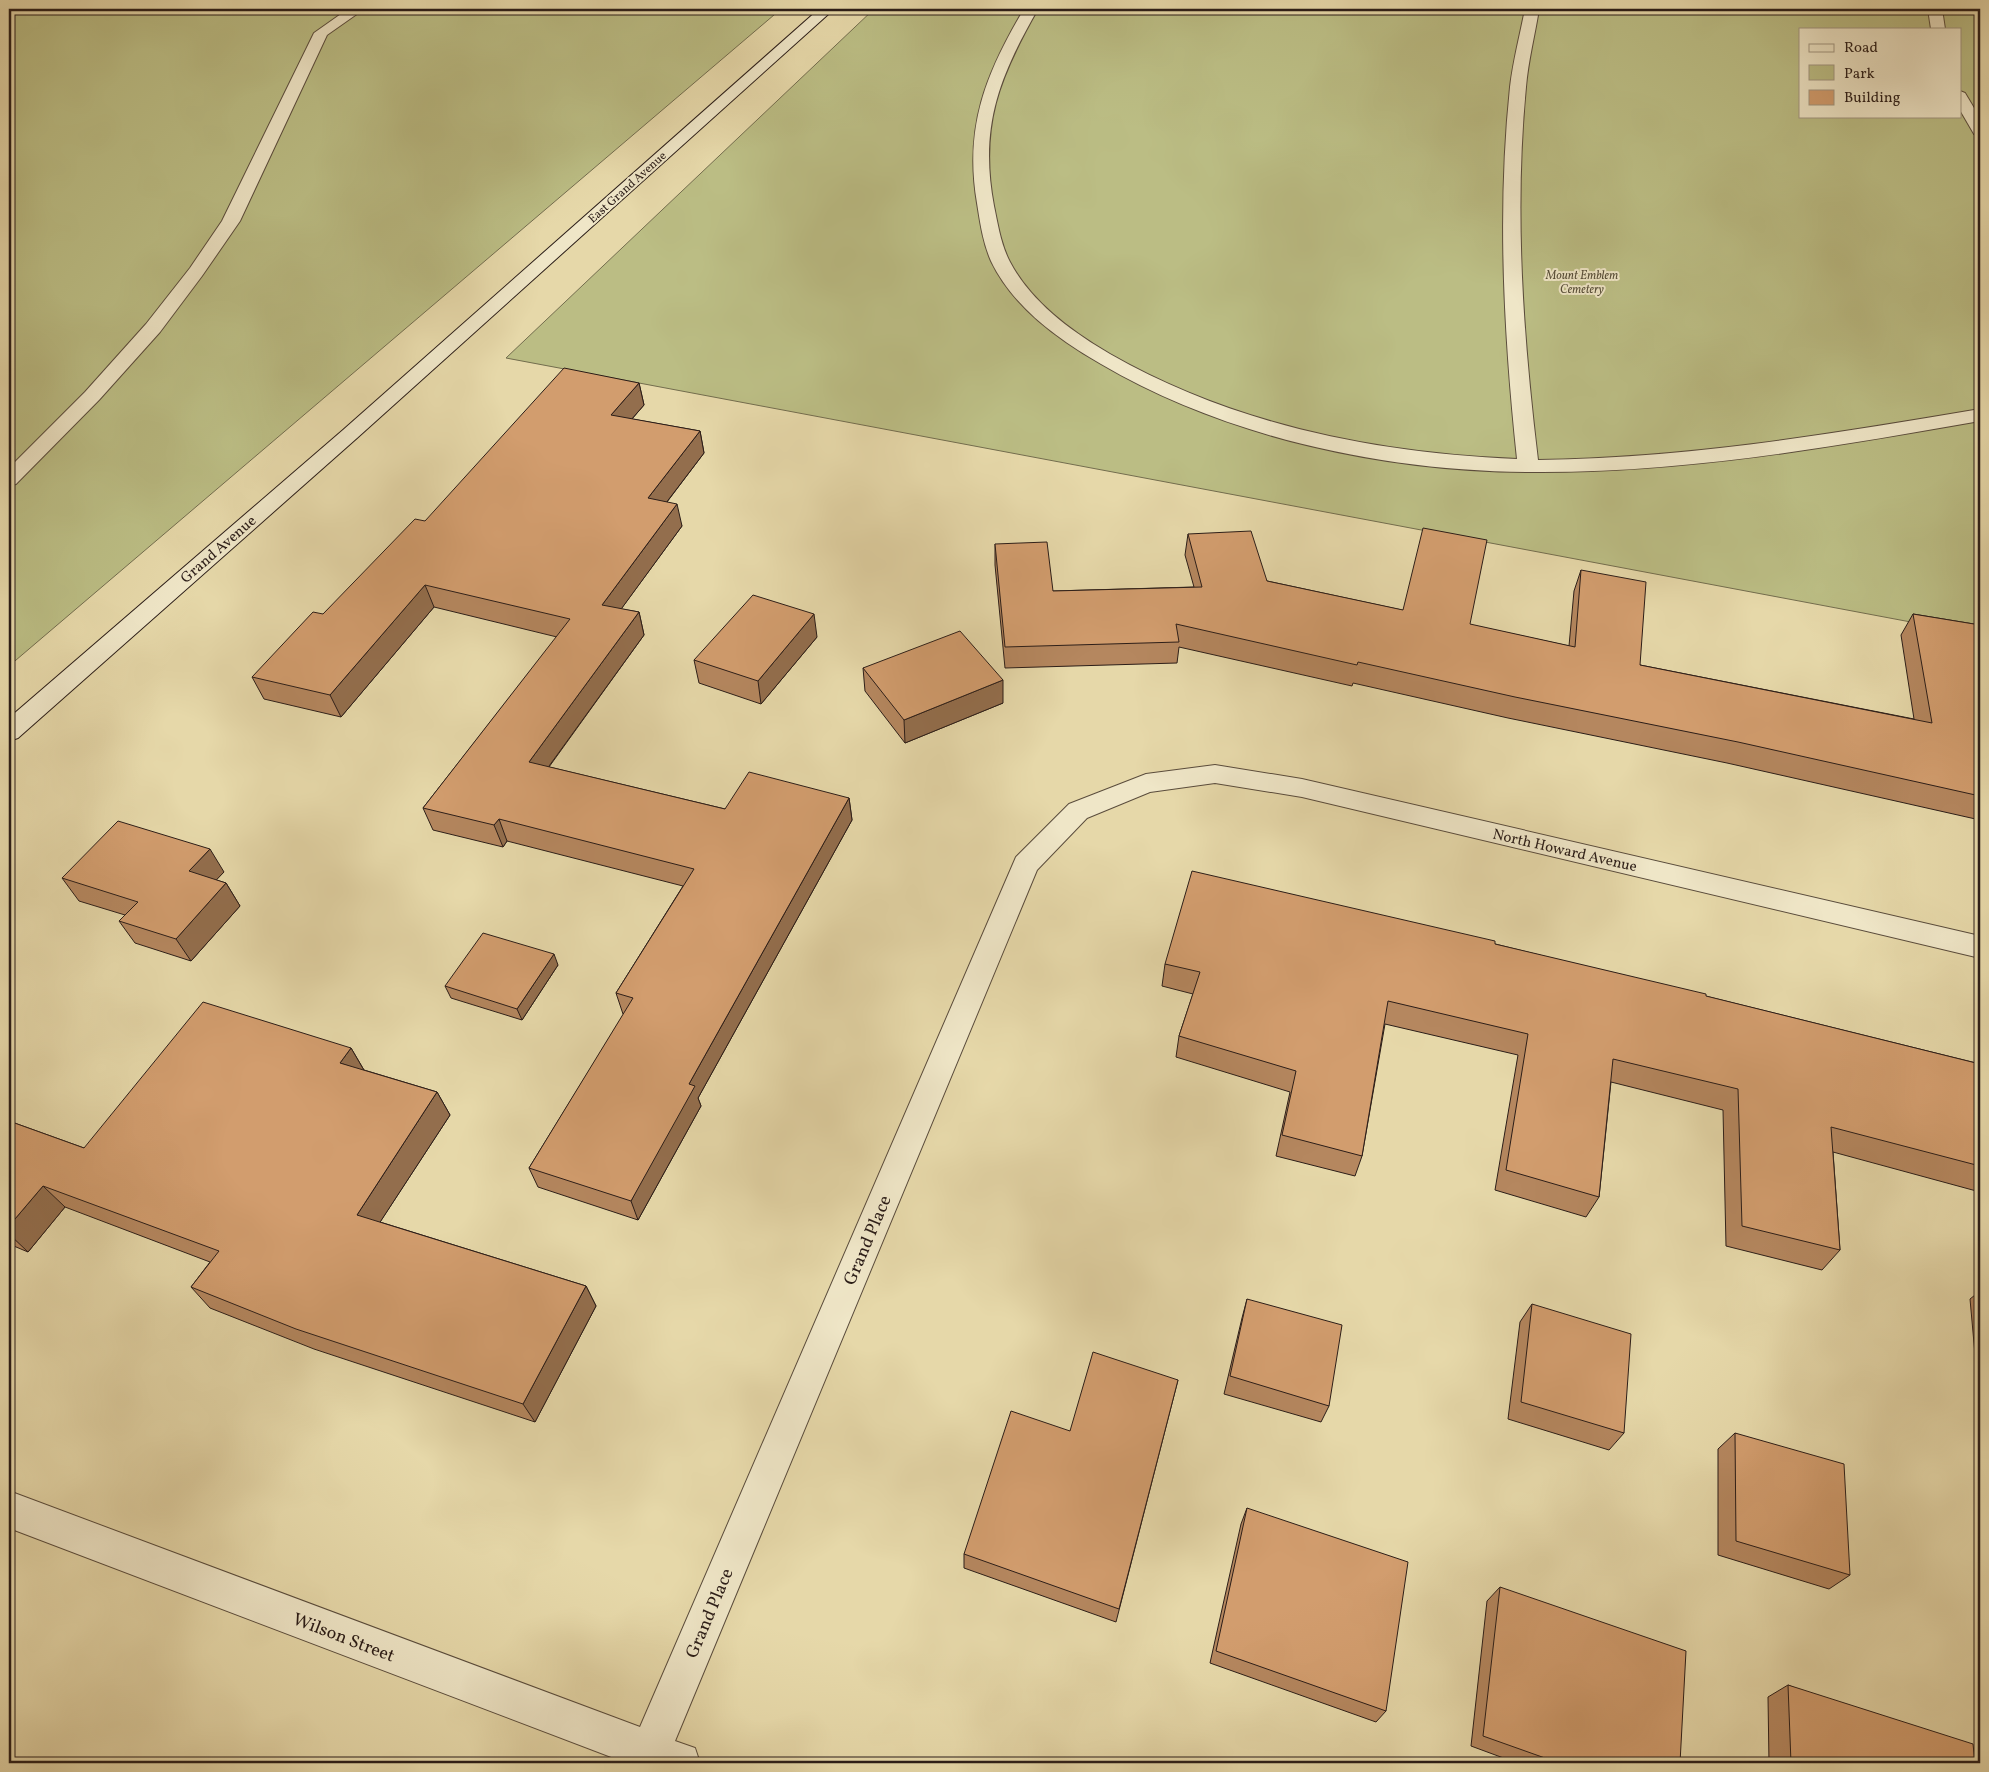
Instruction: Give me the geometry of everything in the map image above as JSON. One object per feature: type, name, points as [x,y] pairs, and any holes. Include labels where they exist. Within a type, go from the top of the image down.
[{"type":"street","points":[[9,480],[92,396],[147,335],[196,272],[231,221],[321,33],[357,9]]},
{"type":"street","name":"East Grand Avenue","points":[[427,366],[827,9]]},
{"type":"street","points":[[1031,9],[1017,32],[990,87],[979,144],[979,169],[984,200],[999,260],[1037,310],[1062,332],[1139,378],[1190,401],[1243,420],[1298,436],[1358,449],[1439,460],[1528,466],[1615,465],[1688,460],[1770,450],[1980,415]]},
{"type":"street","points":[[1528,466],[1518,388],[1512,202],[1518,86],[1532,9]]},
{"type":"street","points":[[1934,9],[1938,28]]},
{"type":"street","points":[[1962,100],[1980,131]]},
{"type":"street","name":"Grand Avenue","points":[[9,732],[427,366]]},
{"type":"street","name":"North Howard Avenue","points":[[1146,783],[1216,774],[1302,788],[1980,947]]},
{"type":"street","name":"Grand Place","points":[[665,1758],[1026,864],[1078,811],[1146,783]]},
{"type":"street","name":"Wilson Street","points":[[9,1510],[665,1758]]},
{"type":"green space","points":[[9,9],[781,9],[9,666]]},
{"type":"green space","name":"Mount Emblem Cemetery","points":[[874,9],[1980,9],[1980,635],[506,358]]},
{"type":"building","points":[[564,368],[639,383],[611,415],[700,431],[648,498],[677,504],[602,605],[639,612],[529,762],[725,809],[749,772],[849,798],[689,1084],[695,1086],[631,1201],[529,1168],[633,998],[616,993],[694,869],[499,819],[494,825],[423,808],[570,619],[425,585],[330,695],[252,677],[313,612],[323,614],[415,519],[425,521]]},
{"type":"building","points":[[1423,528],[1487,540],[1470,624],[1575,647],[1581,570],[1646,582],[1640,665],[1932,723],[1913,614],[1980,625],[1980,796],[1738,742],[1515,697],[1358,662],[1357,665],[1176,624],[1179,642],[1005,647],[995,544],[1047,542],[1053,591],[1202,587],[1188,534],[1251,531],[1267,581],[1403,610]]},
{"type":"building","points":[[753,595],[814,614],[758,681],[694,660]]},
{"type":"building","points":[[960,631],[1003,680],[904,720],[863,668]]},
{"type":"building","points":[[118,821],[210,849],[189,871],[226,883],[176,939],[119,921],[138,902],[62,878]]},
{"type":"building","points":[[1192,871],[1495,941],[1495,944],[1706,994],[1706,996],[1980,1064],[1980,1166],[1831,1127],[1840,1250],[1742,1226],[1738,1089],[1613,1059],[1599,1197],[1506,1170],[1528,1034],[1388,1001],[1362,1156],[1282,1135],[1296,1071],[1179,1036],[1200,972],[1165,964]]},
{"type":"building","points":[[483,933],[554,954],[517,1009],[445,986]]},
{"type":"building","points":[[203,1002],[351,1048],[340,1063],[437,1092],[357,1215],[586,1286],[523,1404],[296,1329],[191,1287],[219,1251],[43,1186],[9,1226],[9,1121],[84,1148]]},
{"type":"building","points":[[1247,1299],[1342,1325],[1329,1406],[1230,1376]]},
{"type":"building","points":[[1532,1304],[1631,1334],[1624,1433],[1521,1402]]},
{"type":"building","points":[[1093,1352],[1178,1380],[1119,1609],[964,1554],[1011,1411],[1070,1431]]},
{"type":"building","points":[[1735,1433],[1844,1464],[1850,1575],[1736,1541]]},
{"type":"building","points":[[1247,1508],[1408,1562],[1386,1711],[1216,1651]]},
{"type":"building","points":[[1500,1587],[1686,1651],[1680,1763],[1559,1763],[1483,1736]]},
{"type":"building","points":[[1788,1685],[1973,1744],[1975,1763],[1791,1763]]}]
